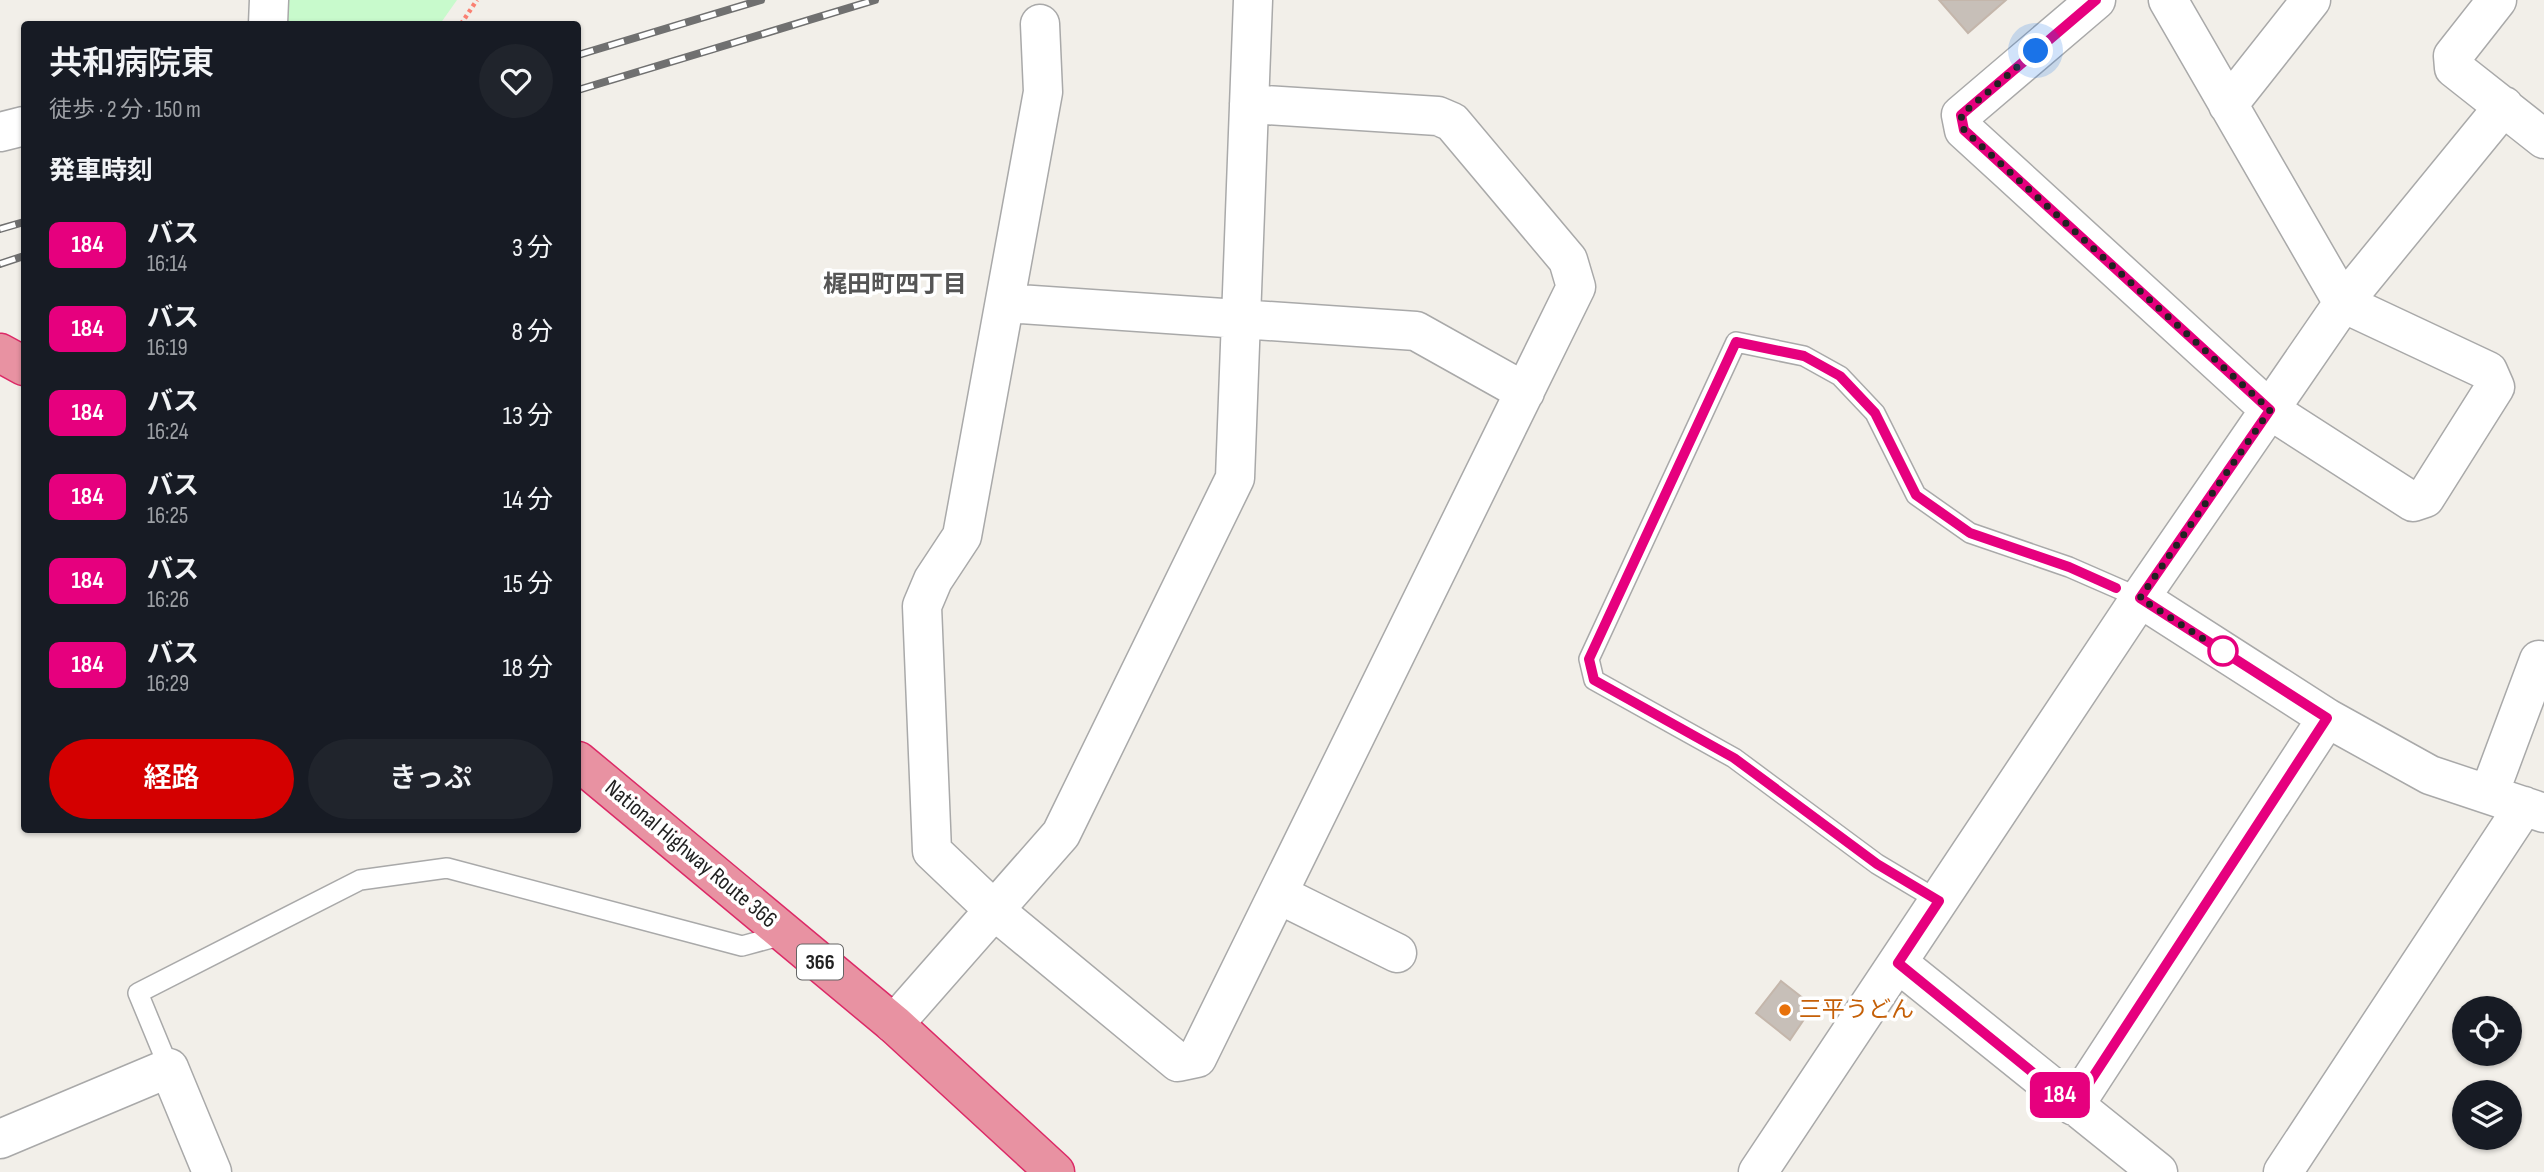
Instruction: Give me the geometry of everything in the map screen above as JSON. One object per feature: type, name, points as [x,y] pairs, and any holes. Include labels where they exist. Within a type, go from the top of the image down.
[{"type":"highway","points":[[0,353],[21,364]]},
{"type":"highway","name":"National Highway Route 366","points":[[581,763],[894,1024],[1055,1172]]},
{"type":"street","points":[[268,21],[269,0]]},
{"type":"street","points":[[894,1024],[1061,834],[1235,478],[1253,0]]},
{"type":"street","points":[[2096,0],[1961,115],[1964,130],[2270,410],[2413,502],[2424,498],[2495,387],[2488,371],[2343,303],[2168,0]]},
{"type":"street","points":[[2228,105],[2311,0]]},
{"type":"street","points":[[2497,0],[2454,56],[2454,68],[2544,139]]},
{"type":"street","points":[[1041,12],[1043,92],[962,536],[933,580],[922,606],[932,850],[994,910],[1178,1062],[1197,1058],[1576,287],[1568,260],[1452,122],[1438,116],[1249,104]]},
{"type":"street","points":[[1758,1172],[2140,598],[2343,303],[2504,106]]},
{"type":"street","points":[[0,132],[21,127]]},
{"type":"street","points":[[1005,303],[1416,331],[1525,391]]},
{"type":"street","points":[[2140,598],[2327,718],[2430,775],[2519,804]]},
{"type":"street","points":[[2283,1172],[2519,804],[2539,660],[2544,662]]},
{"type":"street","points":[[2074,1106],[2327,718]]},
{"type":"street","points":[[1278,894],[1398,953]]},
{"type":"street","points":[[1898,963],[2158,1172]]},
{"type":"street","points":[[0,1139],[169,1068],[212,1172]]},
{"type":"lane","points":[[1939,901],[1877,864],[1734,758],[1594,680],[1589,659],[1736,342],[1804,356],[1840,376],[1875,413],[1916,495],[1970,533],[2069,567],[2140,598]]},
{"type":"lane","points":[[169,1068],[138,993],[360,880],[447,868],[742,946],[787,934]]},
{"type":"path","points":[[463,21],[477,0]]},
{"type":"green space","points":[[268,0],[457,0],[442,21],[266,21]]},
{"type":"building","points":[[1939,0],[2006,0],[1968,33]]},
{"type":"building","name":"三平うどん","points":[[1781,981],[1813,1006],[1790,1040],[1756,1013]]},
{"type":"railway","points":[[581,54],[761,0]]},
{"type":"railway","points":[[581,89],[875,0]]},
{"type":"railway","points":[[0,229],[21,223]]},
{"type":"railway","points":[[0,264],[21,257]]},
{"type":"bus line","name":"184","points":[[2096,0],[1961,115],[1964,130],[2270,410],[2140,598],[2327,718],[2074,1106],[1898,963],[1939,901],[1877,864],[1734,758],[1594,680],[1589,659],[1736,342],[1804,356],[1840,376],[1875,413],[1916,495],[1970,533],[2069,567],[2116,588]]},
{"type":"place","name":"三平うどん","points":[[1785,1010]]},
{"type":"district","name":"梶田町四丁目","points":[[895,284]]},
{"type":"route","points":[[2036,51],[1961,115],[1964,130],[2270,410],[2140,598],[2233,658],[2223,651]]}]
